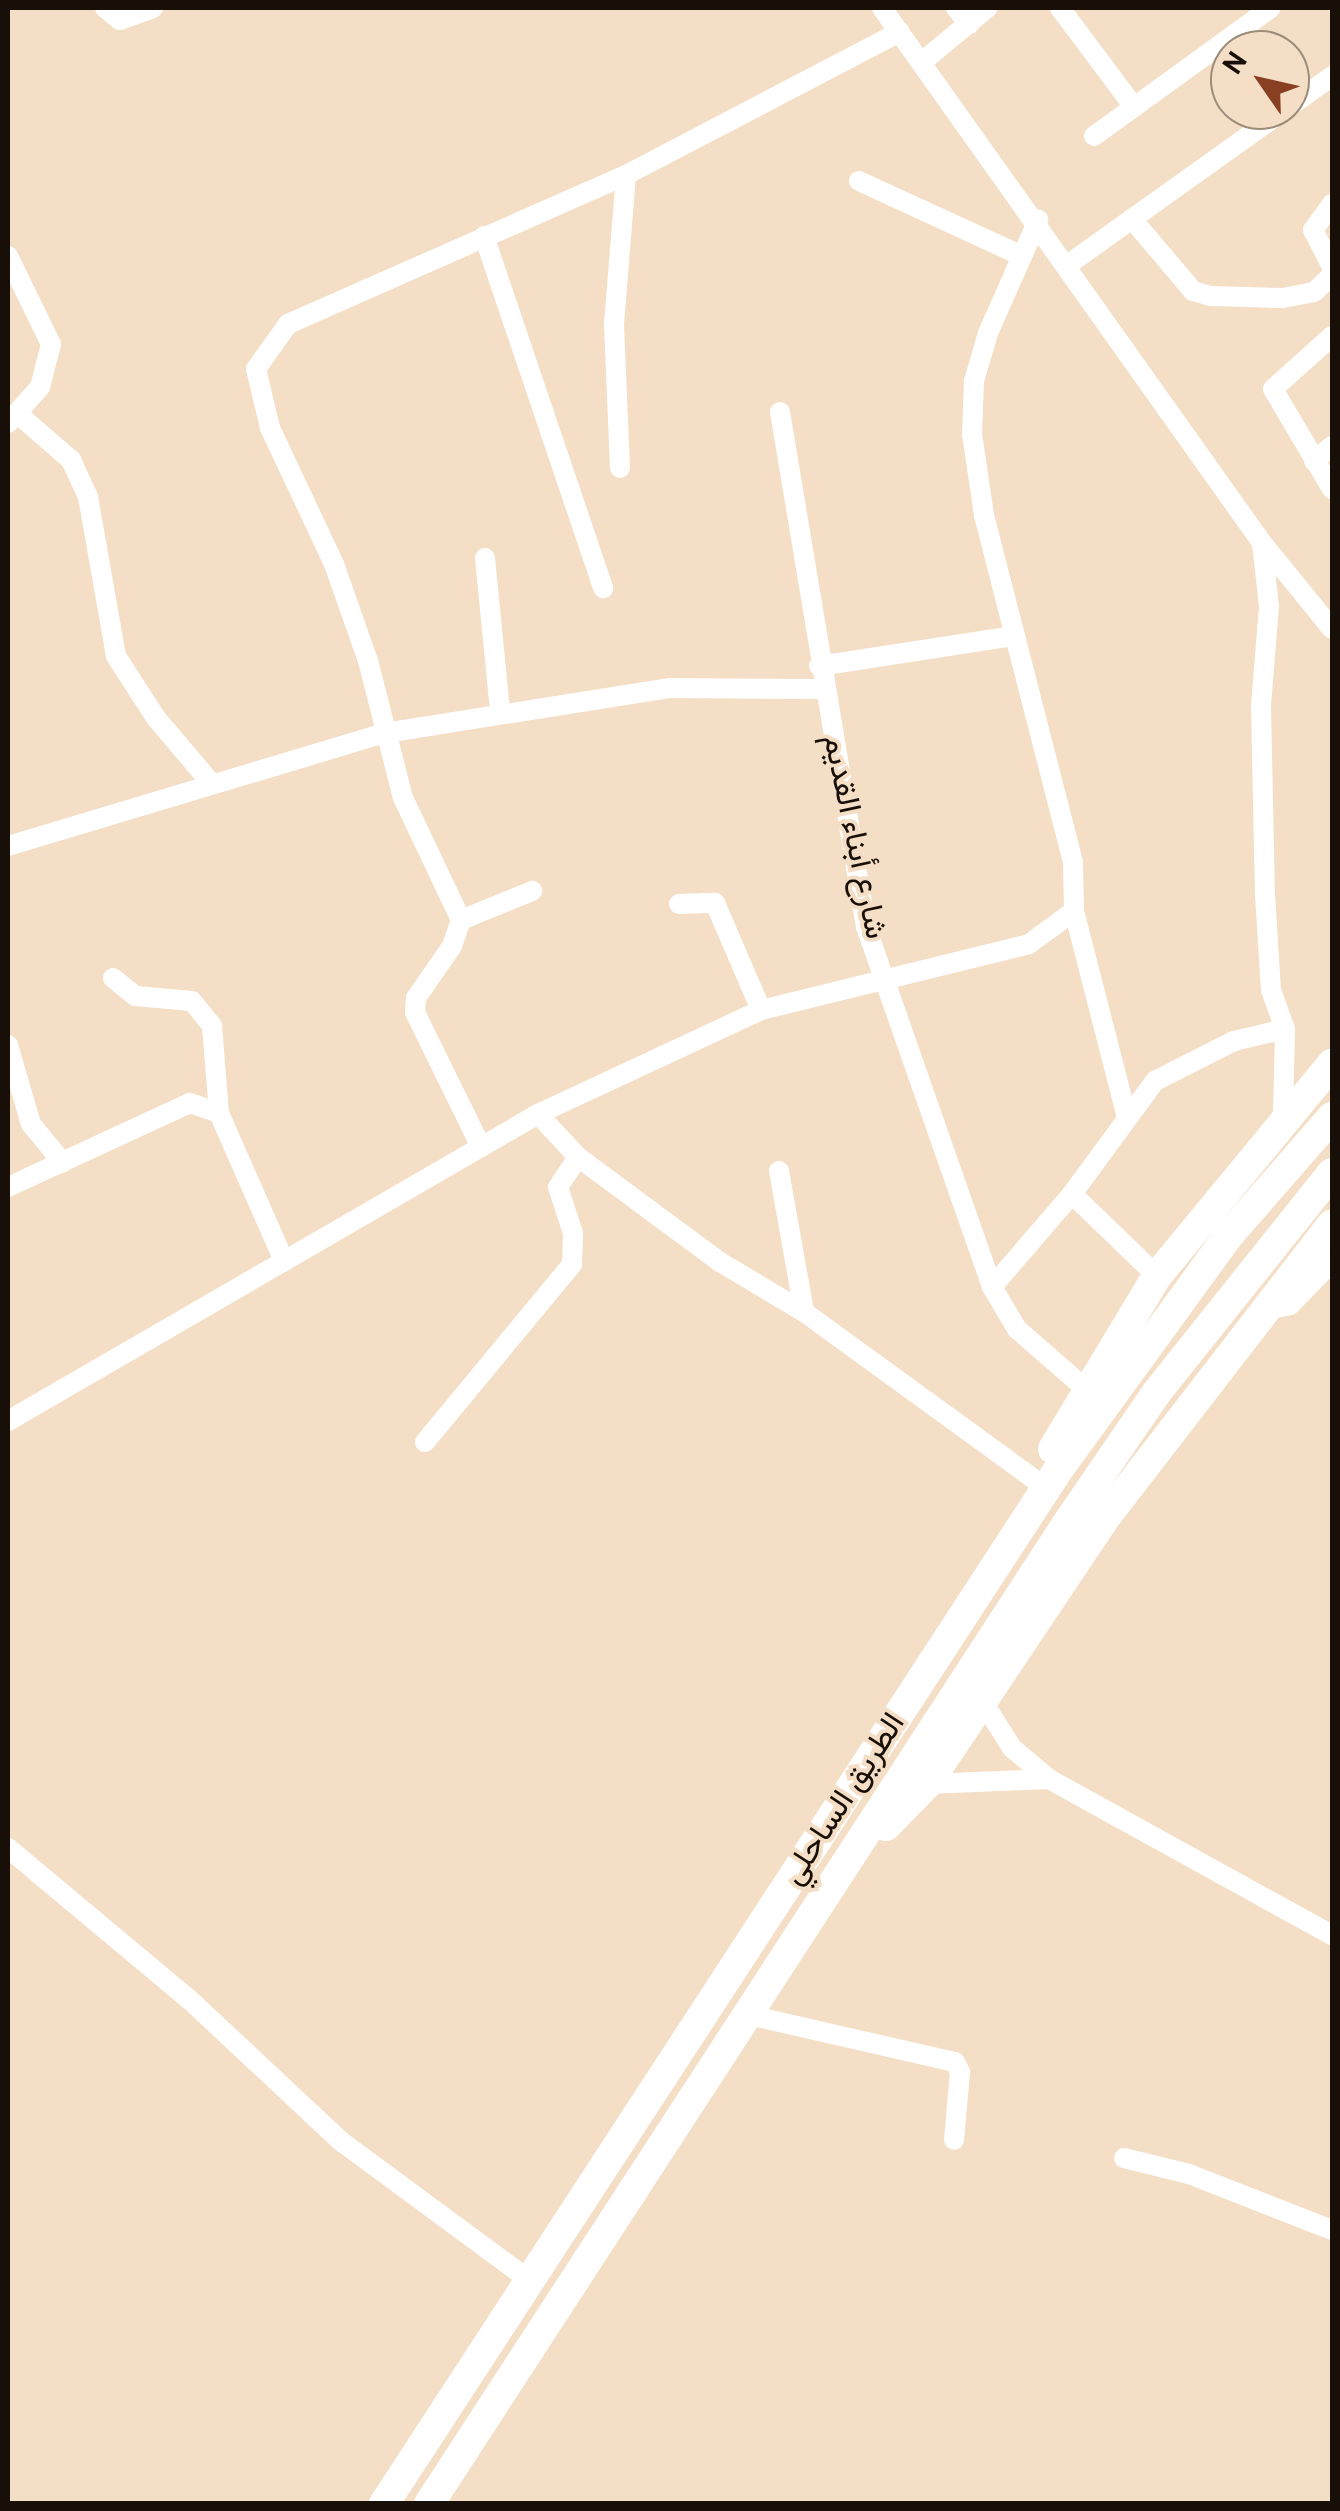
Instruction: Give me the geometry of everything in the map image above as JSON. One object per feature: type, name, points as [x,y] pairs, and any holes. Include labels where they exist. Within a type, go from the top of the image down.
[{"type":"highway","points":[[1018,1532],[1034,1480],[1156,1276],[1282,1117],[1332,1064]]},
{"type":"highway","name":"الطريق الساحلي","points":[[384,2504],[1018,1532],[1217,1251],[1332,1117]]},
{"type":"highway","name":"الطريق الساحلي","points":[[429,2504],[1157,1392],[1332,1173]]},
{"type":"highway","points":[[870,1834],[900,1817],[926,1784],[1108,1514],[1332,1224]]},
{"type":"street","points":[[105,8],[120,20],[153,8]]},
{"type":"street","points":[[882,8],[1038,220],[1066,266],[1262,543],[1332,629]]},
{"type":"street","points":[[922,62],[963,16],[986,8]]},
{"type":"street","points":[[1060,8],[1134,107]]},
{"type":"street","points":[[1094,136],[1271,8]]},
{"type":"street","points":[[481,1148],[415,1012],[416,998],[452,946],[461,920],[430,865],[334,564],[270,428],[256,368],[288,324],[626,175],[900,32]]},
{"type":"street","points":[[1310,92],[1332,76]]},
{"type":"street","points":[[1066,266],[1256,130]]},
{"type":"street","points":[[620,468],[614,324],[626,175]]},
{"type":"street","points":[[859,181],[1022,256]]},
{"type":"street","points":[[1332,204],[1312,230],[1332,267]]},
{"type":"street","points":[[1132,219],[1194,291],[1210,296],[1283,298],[1314,292],[1332,276]]},
{"type":"street","points":[[1038,220],[988,333],[974,381],[973,417],[984,515],[1073,862],[1074,912],[1126,1114]]},
{"type":"street","points":[[484,236],[603,588]]},
{"type":"street","points":[[8,256],[51,344],[40,387],[13,419],[71,460],[88,497],[116,656],[156,718],[212,784]]},
{"type":"street","points":[[1332,336],[1273,389],[1332,489]]},
{"type":"street","name":"شارع أبناء القديم","points":[[780,412],[822,689],[866,927],[888,978],[992,1287],[1017,1328],[1086,1389]]},
{"type":"street","points":[[1314,461],[1332,446]]},
{"type":"street","points":[[1262,543],[1269,606],[1261,706],[1265,894],[1271,990],[1285,1029],[1282,1117]]},
{"type":"street","points":[[485,558],[500,712]]},
{"type":"street","points":[[819,666],[1013,636]]},
{"type":"street","points":[[8,846],[385,733],[670,688],[822,689]]},
{"type":"street","points":[[461,920],[532,892]]},
{"type":"street","points":[[679,904],[716,902],[761,1010]]},
{"type":"street","points":[[8,1421],[538,1114],[761,1010],[1029,944],[1074,912]]},
{"type":"street","points":[[113,978],[135,996],[192,1001],[212,1026],[218,1113],[284,1261]]},
{"type":"street","points":[[992,1287],[1072,1194],[1126,1114],[1155,1081],[1186,1061],[1285,1029]]},
{"type":"street","points":[[8,1045],[31,1124],[63,1163]]},
{"type":"street","points":[[8,1187],[190,1102],[218,1113]]},
{"type":"street","points":[[538,1114],[578,1157],[720,1262],[804,1312],[1034,1480]]},
{"type":"street","points":[[425,1442],[572,1264],[573,1234],[558,1187],[578,1157]]},
{"type":"street","points":[[779,1172],[804,1312]]},
{"type":"street","points":[[1072,1194],[1156,1276]]},
{"type":"street","points":[[1263,1310],[1290,1305],[1332,1262]]},
{"type":"street","points":[[983,1702],[1012,1748],[1049,1778],[1332,1936]]},
{"type":"street","points":[[926,1784],[1049,1778]]},
{"type":"street","points":[[8,1848],[190,2000],[342,2142],[528,2279]]},
{"type":"street","points":[[749,2015],[955,2062],[960,2072],[954,2140]]},
{"type":"street","points":[[1124,2158],[1189,2174],[1332,2230]]}]
